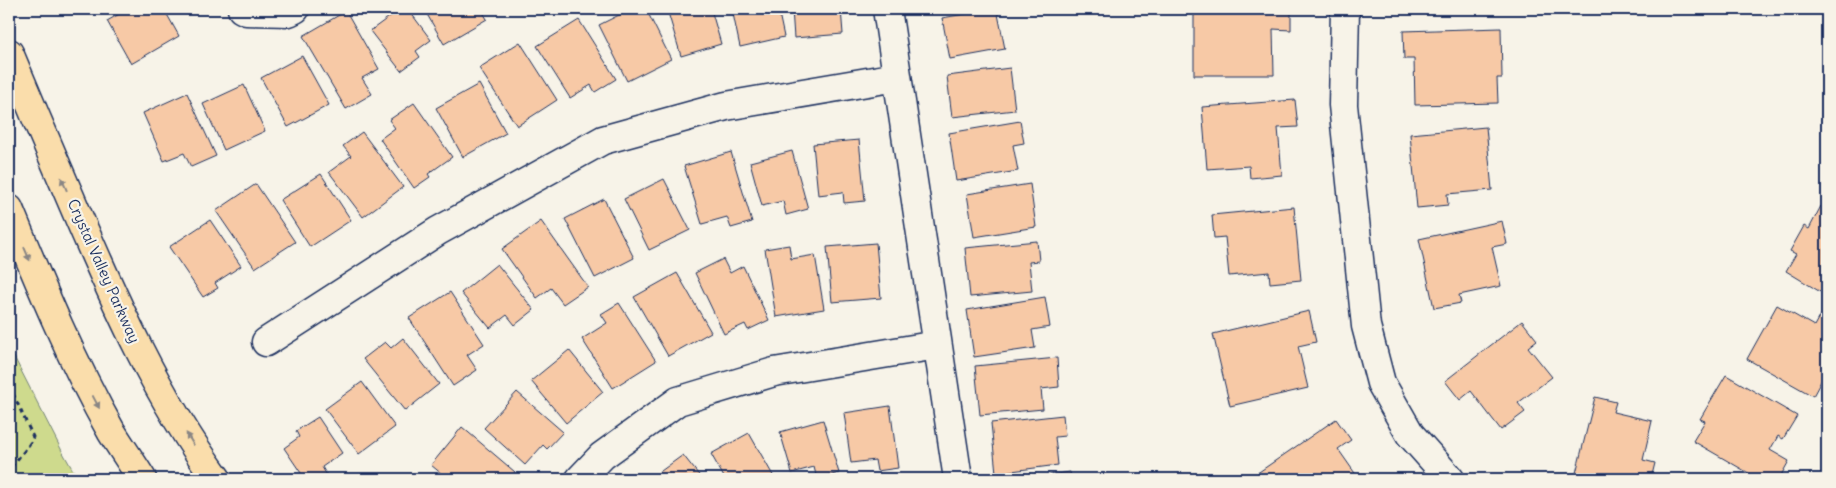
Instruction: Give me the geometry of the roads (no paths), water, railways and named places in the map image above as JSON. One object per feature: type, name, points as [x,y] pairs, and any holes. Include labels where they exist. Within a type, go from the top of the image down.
[{"type":"main road","name":"Crystal Valley Parkway","points":[[9,53],[105,278],[135,342],[166,400],[217,479]]},
{"type":"main road","points":[[9,209],[48,304],[80,369],[112,431],[142,479]]},
{"type":"street","points":[[242,9],[246,11],[289,12],[295,9]]},
{"type":"street","points":[[887,9],[958,479]]},
{"type":"street","points":[[1345,9],[1344,105],[1366,326],[1381,383],[1410,434],[1450,479]]},
{"type":"street","points":[[266,342],[438,231],[603,140],[726,106],[897,77]]},
{"type":"street","points":[[580,479],[602,456],[678,401],[774,372],[937,344]]}]
